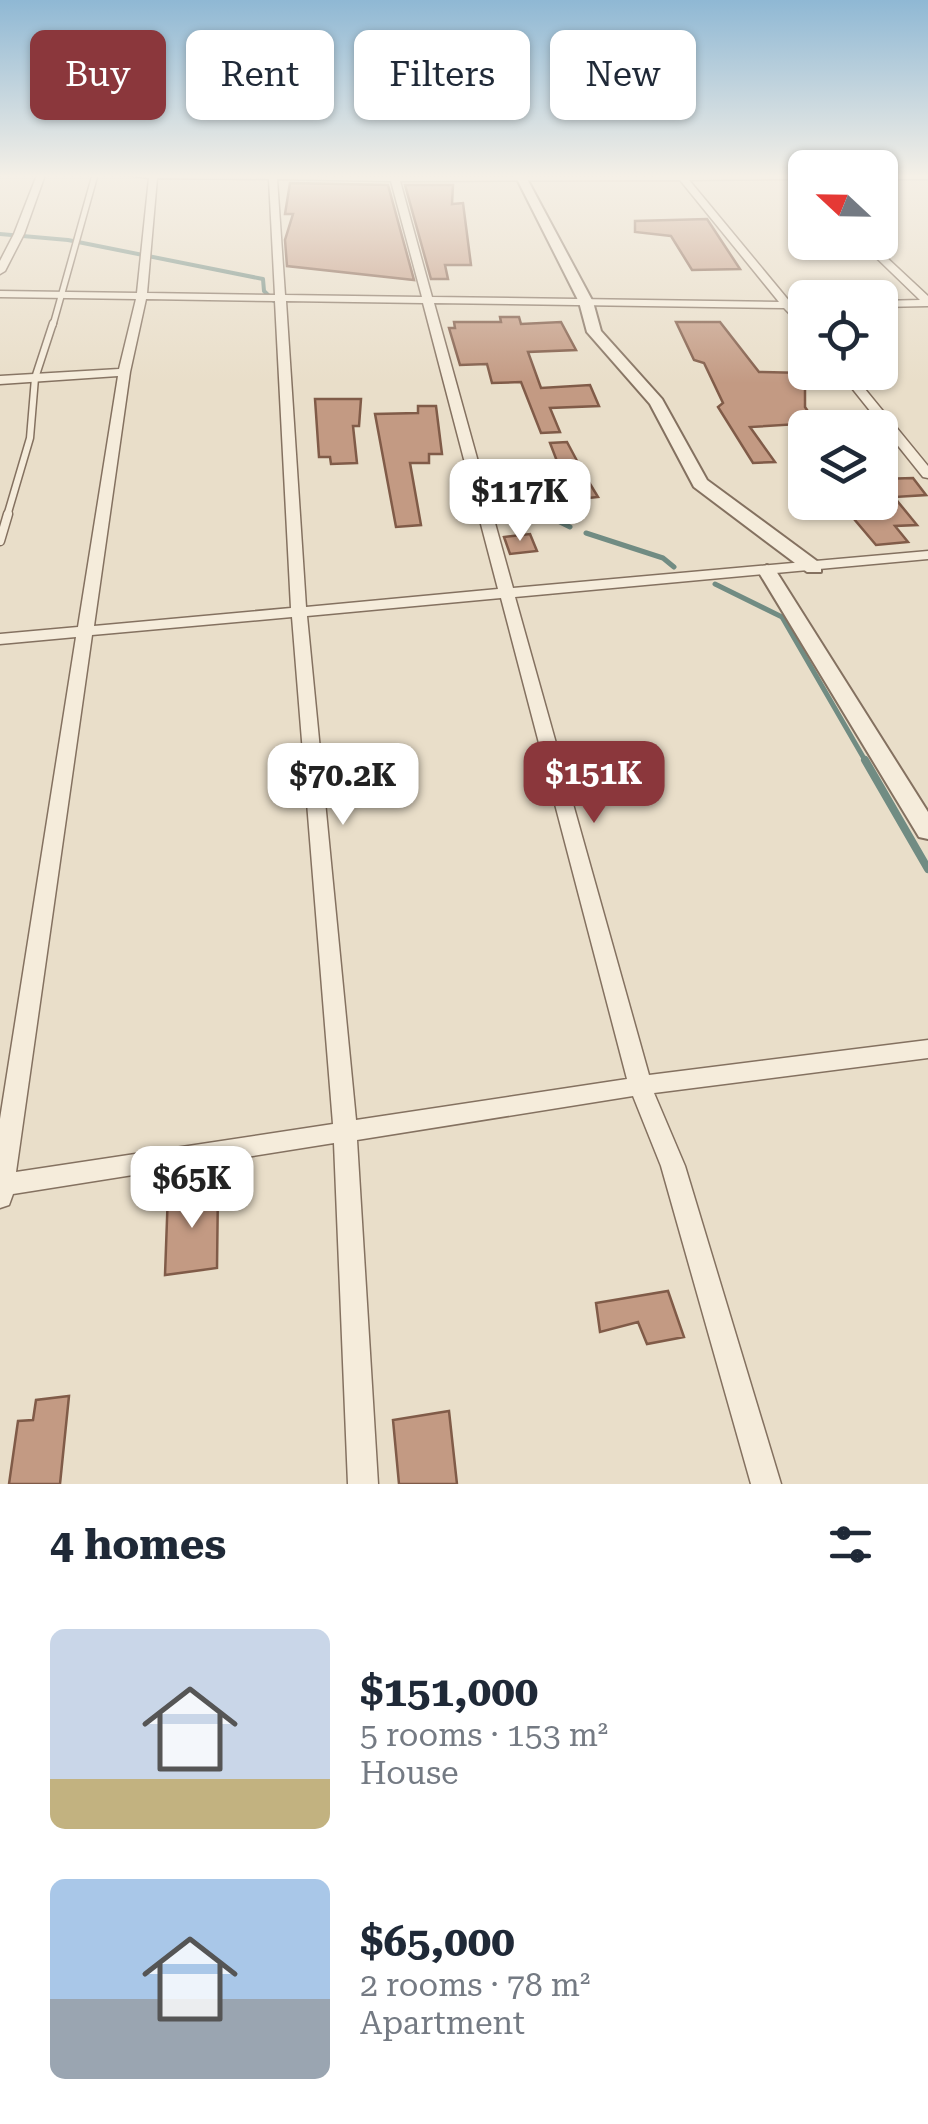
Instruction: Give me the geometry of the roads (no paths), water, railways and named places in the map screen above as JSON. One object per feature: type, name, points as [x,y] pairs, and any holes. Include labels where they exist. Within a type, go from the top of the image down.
[{"type":"street","points":[[0,272],[14,244]]},
{"type":"street","points":[[147,244],[142,295],[124,372],[88,632],[1,1189],[640,1086],[928,1049]]},
{"type":"street","points":[[277,244],[299,612],[345,1132],[362,1484]]},
{"type":"street","points":[[413,244],[640,1086],[672,1166],[766,1484]]},
{"type":"street","points":[[556,244],[586,302],[594,332],[656,402],[700,483],[814,568]]},
{"type":"street","points":[[737,244],[788,307]]},
{"type":"street","points":[[883,260],[928,302]]},
{"type":"street","points":[[0,294],[786,305]]},
{"type":"street","points":[[898,303],[928,302]]},
{"type":"street","points":[[0,380],[124,372]]},
{"type":"street","points":[[859,390],[928,474]]},
{"type":"street","points":[[0,639],[928,555]]},
{"type":"street","points":[[768,571],[928,830]]},
{"type":"lane","points":[[0,541],[4,512],[30,438],[35,378],[76,244]]},
{"type":"waterway","points":[[89,244],[263,279],[264,291],[274,301]]},
{"type":"waterway","points":[[483,481],[549,516]]},
{"type":"waterway","points":[[544,514],[570,527]]},
{"type":"waterway","points":[[586,533],[663,558],[674,567]]},
{"type":"waterway","points":[[715,584],[782,617],[866,762]]},
{"type":"waterway","points":[[865,760],[928,869]]}]
